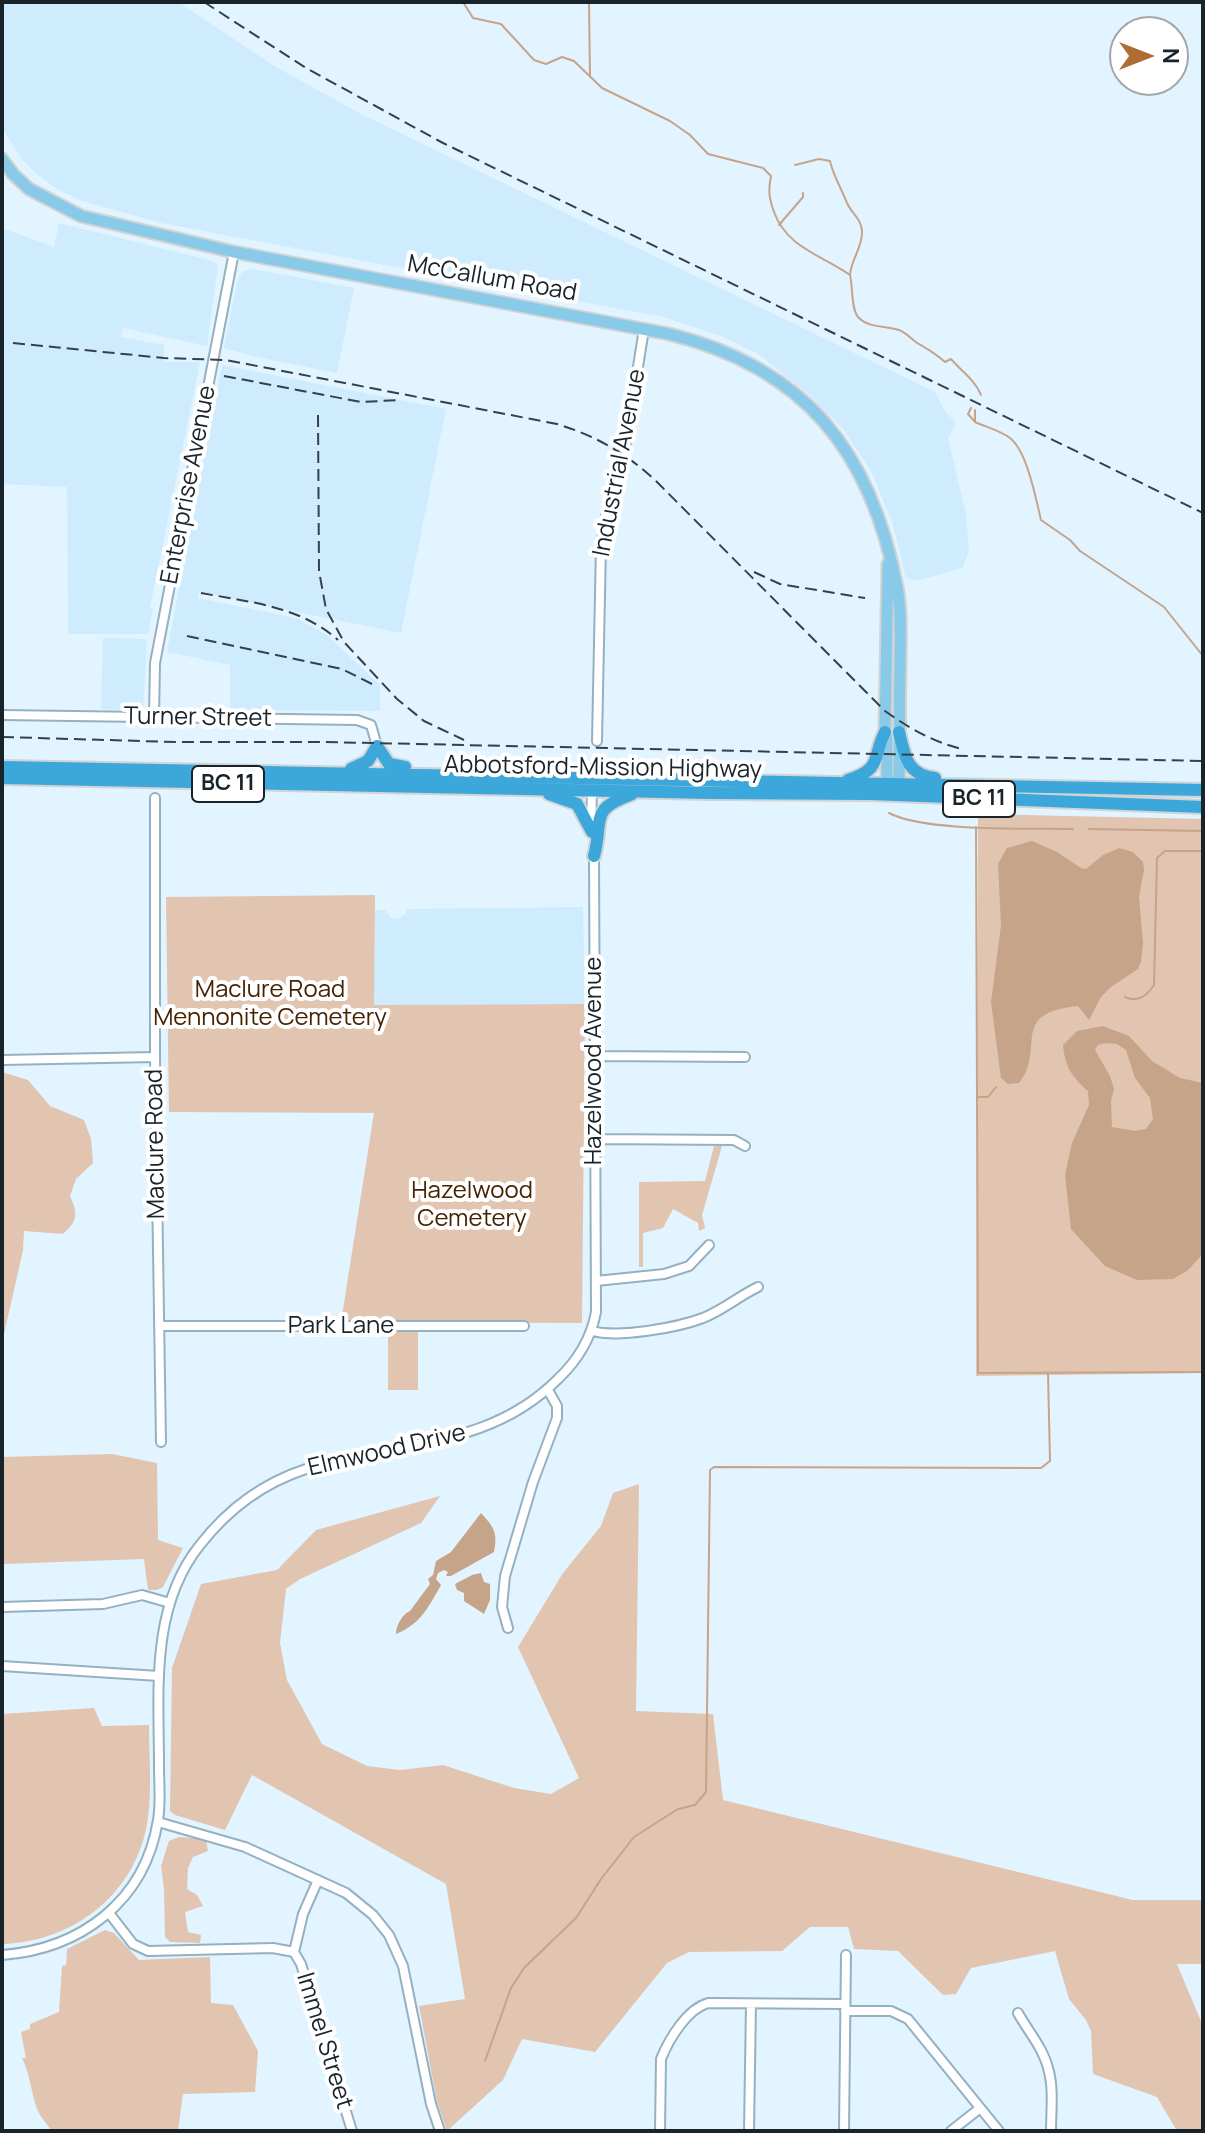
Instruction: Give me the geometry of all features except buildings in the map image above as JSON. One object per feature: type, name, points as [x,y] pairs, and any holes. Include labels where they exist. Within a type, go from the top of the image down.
[{"type":"highway","points":[[834,783],[853,779],[871,768],[877,760],[885,732]]},
{"type":"highway","points":[[899,732],[904,753],[915,772],[921,776],[1068,786]]},
{"type":"highway","points":[[324,772],[360,767],[368,761],[377,746],[389,764],[395,766],[525,772],[537,784],[577,804],[592,832]]},
{"type":"highway","name":"Abbotsford-Mission Highway","points":[[2,767],[324,772],[641,792],[1068,786],[1203,790]]},
{"type":"highway","points":[[2,785],[9,779]]},
{"type":"highway","name":"Abbotsford-Mission Highway","points":[[9,779],[537,784],[607,779],[834,783],[1203,807]]},
{"type":"highway","points":[[592,790],[607,779]]},
{"type":"highway","points":[[594,856],[601,813],[613,802],[641,792]]},
{"type":"highway","points":[[1065,800],[1102,796],[1203,798]]},
{"type":"main road","name":"McCallum Road","points":[[2,159],[8,173],[50,202],[81,216],[234,252],[644,329],[719,348],[771,375],[819,415],[855,464],[880,521],[898,589],[899,732],[893,788]]},
{"type":"main road","name":"McCallum Road","points":[[888,555],[885,590],[885,732],[893,788]]},
{"type":"street","name":"Enterprise Avenue","points":[[154,718],[155,663],[234,252]]},
{"type":"street","name":"Industrial Avenue","points":[[597,741],[602,540],[626,442],[644,329]]},
{"type":"street","name":"Turner Street","points":[[2,715],[357,720],[371,725],[377,746]]},
{"type":"street","name":"Hazelwood Avenue","points":[[592,790],[596,1281],[596,1312],[592,1331]]},
{"type":"street","name":"Maclure Road","points":[[155,798],[155,1057],[161,1442]]},
{"type":"street","points":[[594,1056],[745,1057]]},
{"type":"street","points":[[2,1060],[155,1057]]},
{"type":"street","points":[[595,1139],[734,1140],[745,1146]]},
{"type":"street","points":[[596,1281],[664,1274],[689,1266],[709,1245]]},
{"type":"street","points":[[592,1331],[604,1334],[675,1326],[703,1318],[758,1287]]},
{"type":"street","name":"Park Lane","points":[[159,1326],[524,1326]]},
{"type":"street","name":"Elmwood Drive","points":[[170,1603],[199,1546],[234,1509],[262,1487],[341,1459],[450,1439],[486,1428],[509,1417],[548,1390],[574,1364],[592,1331]]},
{"type":"street","points":[[508,1628],[502,1607],[505,1576],[533,1482],[557,1418],[557,1406],[548,1390]]},
{"type":"street","points":[[2,1607],[103,1604],[142,1595],[170,1603],[160,1650],[158,1822],[140,1873],[109,1913],[62,1943],[37,1951],[2,1955]]},
{"type":"street","points":[[2,1666],[159,1676]]},
{"type":"street","points":[[158,1822],[226,1840],[318,1880],[361,1904],[384,1928],[397,1949],[406,1975],[431,2104],[440,2131]]},
{"type":"street","name":"Immel Street","points":[[318,1880],[303,1914],[294,1952],[301,1964],[352,2131]]},
{"type":"street","name":"Immel Street","points":[[109,1913],[133,1944],[148,1951],[273,1948],[294,1952]]},
{"type":"street","points":[[844,2131],[846,1955]]},
{"type":"street","points":[[660,2131],[661,2059],[698,2006],[708,2003],[891,2011],[908,2019],[999,2131]]},
{"type":"street","points":[[749,2131],[751,2004]]},
{"type":"street","points":[[1018,2013],[1048,2066],[1051,2131]]},
{"type":"street","points":[[951,2131],[979,2109]]},
{"type":"shaded area","points":[[2,2],[178,2],[276,67],[361,114],[935,392],[956,423],[948,439],[966,513],[969,550],[963,568],[916,581],[906,578],[893,525],[871,471],[843,429],[807,393],[758,354],[721,336],[663,317],[161,223],[79,200],[57,189],[22,159],[2,128]]},
{"type":"shaded area","points":[[59,223],[213,261],[218,266],[207,346],[123,328],[121,337],[164,345],[164,362],[200,362],[150,608],[153,609],[148,634],[68,634],[67,487],[2,484],[2,228],[54,247]]},
{"type":"shaded area","points":[[253,269],[354,288],[337,373],[224,348],[238,279],[242,272]]},
{"type":"shaded area","points":[[222,365],[446,409],[401,633],[199,592],[198,598],[296,618],[327,635],[380,685],[380,711],[230,710],[230,665],[167,652]]},
{"type":"shaded area","points":[[103,638],[147,639],[143,711],[101,709]]},
{"type":"shaded area","points":[[1032,841],[1086,869],[1103,855],[1119,848],[1133,852],[1143,862],[1144,870],[1139,897],[1143,943],[1138,969],[1101,997],[1089,1020],[1078,1006],[1043,1016],[1032,1034],[1027,1070],[1019,1083],[1008,1084],[1001,1078],[991,1002],[1001,925],[998,864],[1007,848]]},
{"type":"shaded area","points":[[583,907],[585,1004],[374,1005],[375,910],[385,910],[396,919],[406,914],[407,909]]},
{"type":"shaded area","points":[[1103,1026],[1129,1036],[1152,1061],[1180,1078],[1203,1083],[1203,1254],[1187,1271],[1173,1279],[1137,1280],[1105,1266],[1071,1229],[1065,1175],[1072,1143],[1089,1105],[1088,1091],[1070,1071],[1064,1053],[1063,1045],[1077,1031]],"holes":[[[1117,1044],[1126,1050],[1135,1078],[1150,1098],[1153,1119],[1146,1129],[1135,1131],[1112,1127],[1114,1089],[1095,1050],[1098,1045]]]},
{"type":"shaded area","points":[[481,1513],[494,1531],[494,1552],[451,1576],[446,1576],[448,1572],[444,1570],[438,1573],[436,1579],[441,1585],[428,1607],[418,1620],[396,1634],[402,1617],[430,1584],[428,1579],[433,1575],[436,1561],[451,1552]]},
{"type":"shaded area","points":[[481,1573],[484,1582],[490,1584],[490,1600],[484,1614],[464,1601],[464,1593],[457,1590],[455,1584]]},
{"type":"green space","points":[[978,814],[1203,819],[1203,1373],[976,1376]]},
{"type":"green space","name":"Hazelwood Cemetery","points":[[375,895],[374,1005],[585,1004],[582,1323],[341,1322],[374,1113],[169,1112],[166,897]]},
{"type":"green space","points":[[2,1072],[28,1080],[50,1106],[84,1120],[91,1139],[93,1163],[76,1179],[70,1196],[74,1221],[63,1234],[24,1231],[23,1250],[2,1343]]},
{"type":"green space","points":[[714,1146],[722,1146],[702,1215],[705,1228],[699,1231],[698,1223],[673,1209],[663,1228],[643,1233],[643,1267],[639,1267],[639,1182],[705,1181]]},
{"type":"green space","points":[[388,1331],[418,1331],[418,1390],[388,1390]]},
{"type":"green space","points":[[112,1454],[157,1463],[158,1540],[183,1548],[163,1587],[148,1590],[144,1559],[2,1564],[2,1457]]},
{"type":"green space","points":[[639,1484],[636,1711],[713,1714],[723,1800],[1133,1900],[1203,1900],[1203,1964],[1177,1964],[1203,2026],[1203,2131],[1177,2131],[1157,2097],[1093,2074],[1091,2031],[1069,1999],[1055,1951],[971,1968],[956,1994],[943,1995],[898,1951],[854,1949],[848,1927],[810,1927],[782,1951],[689,1952],[667,1963],[595,2052],[522,2039],[503,2080],[447,2131],[437,2102],[419,2006],[465,1999],[446,1884],[252,1775],[225,1830],[170,1811],[172,1668],[201,1584],[277,1570],[316,1530],[440,1496],[421,1523],[300,1579],[286,1589],[280,1643],[287,1680],[322,1744],[367,1766],[400,1770],[443,1765],[514,1788],[551,1794],[579,1778],[518,1647],[563,1573],[601,1526],[613,1493]]},
{"type":"green space","points":[[94,1708],[102,1726],[149,1725],[149,1807],[142,1845],[117,1890],[78,1923],[29,1941],[2,1944],[2,1714]]},
{"type":"green space","points":[[179,1837],[206,1839],[208,1851],[193,1857],[188,1868],[187,1889],[197,1895],[203,1906],[185,1912],[188,1932],[201,1935],[200,1943],[170,1942],[165,1937],[161,1866],[169,1841]]},
{"type":"green space","points":[[105,1930],[114,1933],[139,1960],[210,1957],[211,2003],[233,2005],[258,2051],[255,2092],[183,2094],[178,2131],[52,2131],[35,2103],[22,2058],[26,2058],[21,2032],[30,2029],[30,2024],[59,2012],[62,1966],[66,1965],[67,1949]]},
{"type":"waterway","points":[[463,2],[473,18],[501,24],[534,60],[546,64],[562,57],[574,61],[602,88],[670,121],[690,135],[708,154],[763,168],[771,176],[770,198],[787,234],[806,250],[850,275],[858,317],[867,323],[902,331],[945,362],[951,359],[972,380],[981,395]]},
{"type":"waterway","points":[[589,2],[590,77]]},
{"type":"waterway","points":[[795,165],[819,159],[830,161],[847,203],[861,227],[861,242],[850,275]]},
{"type":"waterway","points":[[779,225],[803,193]]},
{"type":"waterway","points":[[971,408],[968,414],[975,422]]},
{"type":"waterway","points":[[975,410],[975,422],[1002,433],[1016,444],[1030,476],[1041,520],[1080,551],[1164,607],[1203,656]]},
{"type":"waterway","points":[[889,813],[905,819],[951,826],[1073,829]]},
{"type":"waterway","points":[[976,827],[978,1373],[1203,1372]]},
{"type":"waterway","points":[[1089,829],[1203,831]]},
{"type":"waterway","points":[[1125,997],[1142,997],[1154,985],[1157,858],[1165,851],[1203,851]]},
{"type":"waterway","points":[[978,1097],[988,1097],[996,1087]]},
{"type":"waterway","points":[[485,2061],[511,1988],[524,1968],[576,1918],[634,1837],[678,1809],[695,1805],[706,1792],[710,1470],[714,1467],[1041,1468],[1050,1461],[1048,1373]]},
{"type":"railway","points":[[204,2],[306,68],[443,143],[1203,513]]},
{"type":"railway","points":[[13,343],[164,358],[226,360],[557,424],[585,434],[610,446],[656,481],[885,711],[922,734],[962,749]]},
{"type":"railway","points":[[224,376],[361,402],[401,400]]},
{"type":"railway","points":[[318,415],[319,571],[326,609],[344,642],[397,699],[424,721],[464,740]]},
{"type":"railway","points":[[754,572],[780,584],[865,598]]},
{"type":"railway","points":[[201,593],[291,613],[338,640]]},
{"type":"railway","points":[[187,636],[342,669],[376,686]]},
{"type":"railway","points":[[2,737],[1203,761]]},
{"type":"park label","name":"Maclure Road Mennonite Cemetery","points":[[270,1004]]}]
